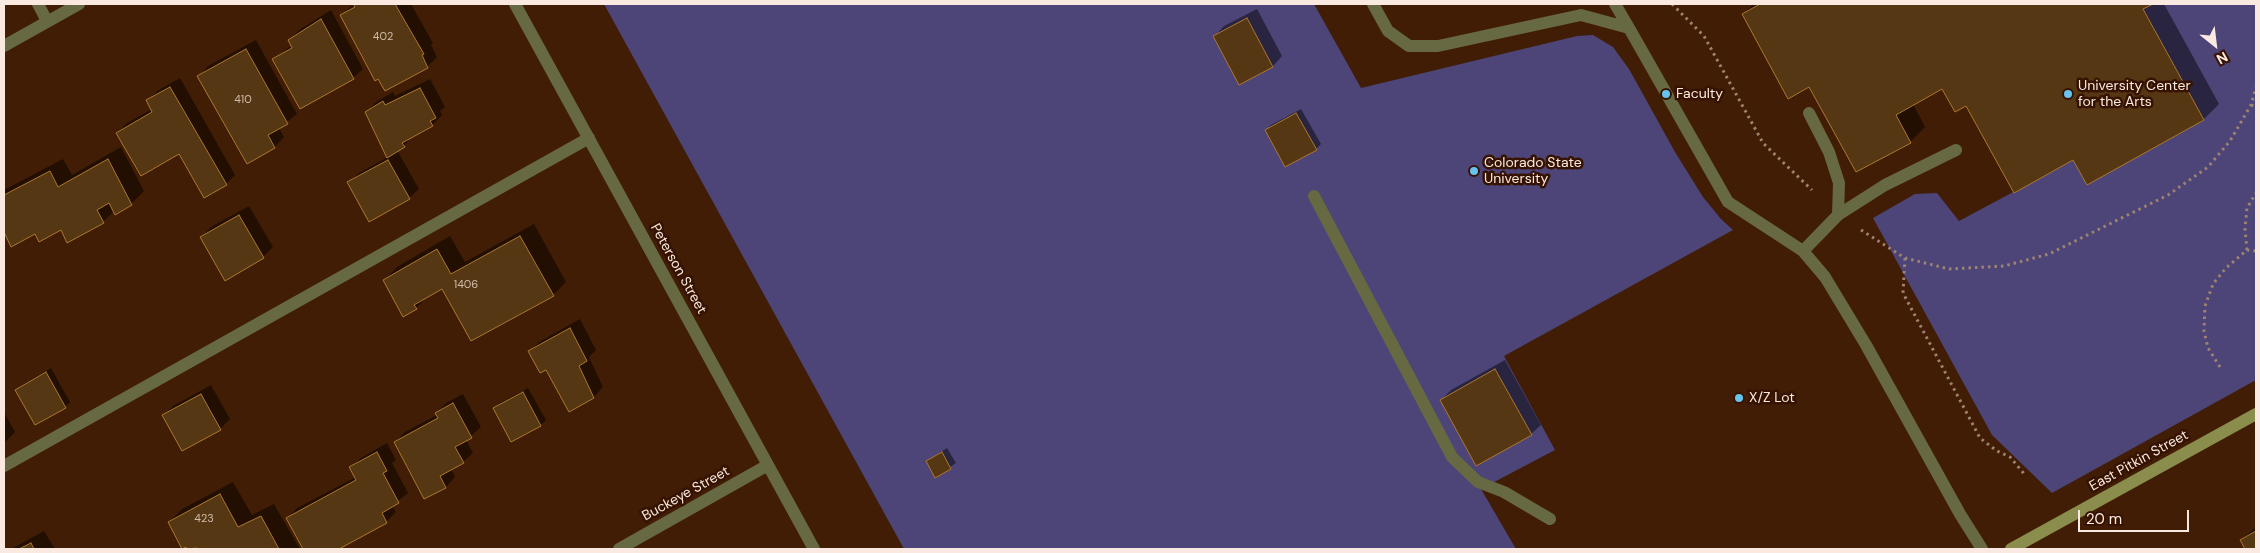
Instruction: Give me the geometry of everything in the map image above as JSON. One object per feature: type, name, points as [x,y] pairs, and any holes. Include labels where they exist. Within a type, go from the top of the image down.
[{"type":"street","points":[[38,4],[48,21]]},
{"type":"street","points":[[4,46],[78,4]]},
{"type":"street","name":"Peterson Street","points":[[515,4],[814,549]]},
{"type":"street","points":[[1373,4],[1388,31],[1409,46],[1438,46],[1581,15],[1629,28]]},
{"type":"street","points":[[1615,4],[1728,202],[1803,251],[1825,277],[1866,345],[1960,514],[1982,549]]},
{"type":"street","points":[[1809,113],[1829,152],[1839,183],[1838,215]]},
{"type":"street","points":[[4,466],[589,138]]},
{"type":"street","points":[[1803,251],[1838,215],[1885,185],[1956,150]]},
{"type":"street","points":[[1314,196],[1452,457],[1478,482],[1504,492],[1550,518]]},
{"type":"street","name":"East Pitkin Street","points":[[2011,549],[2256,414]]},
{"type":"street","name":"Buckeye Street","points":[[619,549],[768,465]]},
{"type":"path","points":[[2251,105],[2256,107]]},
{"type":"path","points":[[2247,250],[2245,229],[2247,208],[2256,193]]},
{"type":"path","points":[[2220,367],[2208,348],[2204,331],[2205,306],[2213,284],[2226,268],[2247,250],[2256,250]]},
{"type":"path","points":[[1906,258],[1904,293],[1980,438],[1997,451],[2010,457],[2026,476]]},
{"type":"shaded area","points":[[604,4],[1314,4],[1361,88],[1577,36],[1593,35],[1613,47],[1629,69],[1675,152],[1703,197],[1733,230],[1504,356],[1555,450],[1481,489],[1516,549],[904,549]]},
{"type":"shaded area","points":[[2153,4],[2256,4],[2256,380],[2052,493],[1992,435],[1873,218],[1915,194],[1937,193],[1959,221],[2073,160],[2087,184],[2204,120],[2143,9]]},
{"type":"building","points":[[353,4],[395,4],[424,54],[422,55],[428,68],[385,91],[378,79],[375,81],[340,15],[355,7]]},
{"type":"building","name":"University Center for the Arts","points":[[1760,4],[2153,4],[2143,9],[2204,120],[2087,185],[2073,160],[2014,193],[1966,106],[1955,112],[1942,89],[1896,115],[1911,143],[1856,172],[1809,87],[1788,99],[1742,14]]},
{"type":"building","points":[[1247,18],[1273,67],[1239,85],[1213,36]]},
{"type":"building","points":[[321,19],[354,79],[300,109],[272,59],[292,48],[288,40]]},
{"type":"building","points":[[246,49],[288,124],[268,135],[275,148],[247,164],[197,76]]},
{"type":"building","points":[[170,87],[227,185],[204,198],[179,154],[141,176],[116,133],[152,112],[146,100]]},
{"type":"building","points":[[420,88],[436,118],[430,121],[433,126],[402,143],[405,147],[387,158],[365,112],[383,101],[385,105]]},
{"type":"building","points":[[1296,113],[1317,150],[1285,167],[1265,130]]},
{"type":"building","points":[[108,159],[132,205],[115,215],[109,203],[97,210],[104,223],[67,243],[61,230],[39,242],[35,234],[11,247],[4,232],[4,195],[50,171],[58,187]]},
{"type":"building","points":[[388,160],[410,199],[369,222],[347,182]]},
{"type":"building","points":[[239,215],[264,258],[225,281],[200,237]]},
{"type":"building","points":[[520,236],[554,296],[471,341],[442,289],[414,305],[417,309],[403,317],[383,280],[437,249],[451,274]]},
{"type":"building","points":[[570,328],[587,361],[579,366],[594,398],[569,412],[546,370],[540,373],[528,351]]},
{"type":"building","points":[[1495,369],[1532,435],[1476,466],[1440,400]]},
{"type":"building","points":[[46,372],[66,408],[35,425],[15,390]]},
{"type":"building","points":[[523,392],[541,426],[511,442],[493,408]]},
{"type":"building","points":[[201,394],[221,430],[182,451],[162,415]]},
{"type":"building","points":[[453,403],[472,438],[455,447],[464,463],[440,476],[446,488],[424,499],[394,442],[438,418],[435,413]]},
{"type":"building","points":[[377,452],[387,471],[383,473],[399,503],[382,513],[387,523],[339,549],[303,549],[286,518],[356,480],[349,467]]},
{"type":"building","points":[[942,452],[951,469],[935,478],[926,461]]},
{"type":"building","points":[[220,494],[238,527],[261,516],[279,549],[187,549],[186,547],[182,549],[168,522]]},
{"type":"building","points":[[2256,531],[2256,549],[2245,549],[2240,540]]},
{"type":"building","points":[[31,543],[34,549],[19,549]]},
{"type":"place","name":"Faculty","points":[[1666,94]]},
{"type":"place","name":"University Center for the Arts","points":[[2068,94]]},
{"type":"place","name":"Colorado State University","points":[[1474,171]]},
{"type":"place","name":"X/Z Lot","points":[[1739,398]]}]
